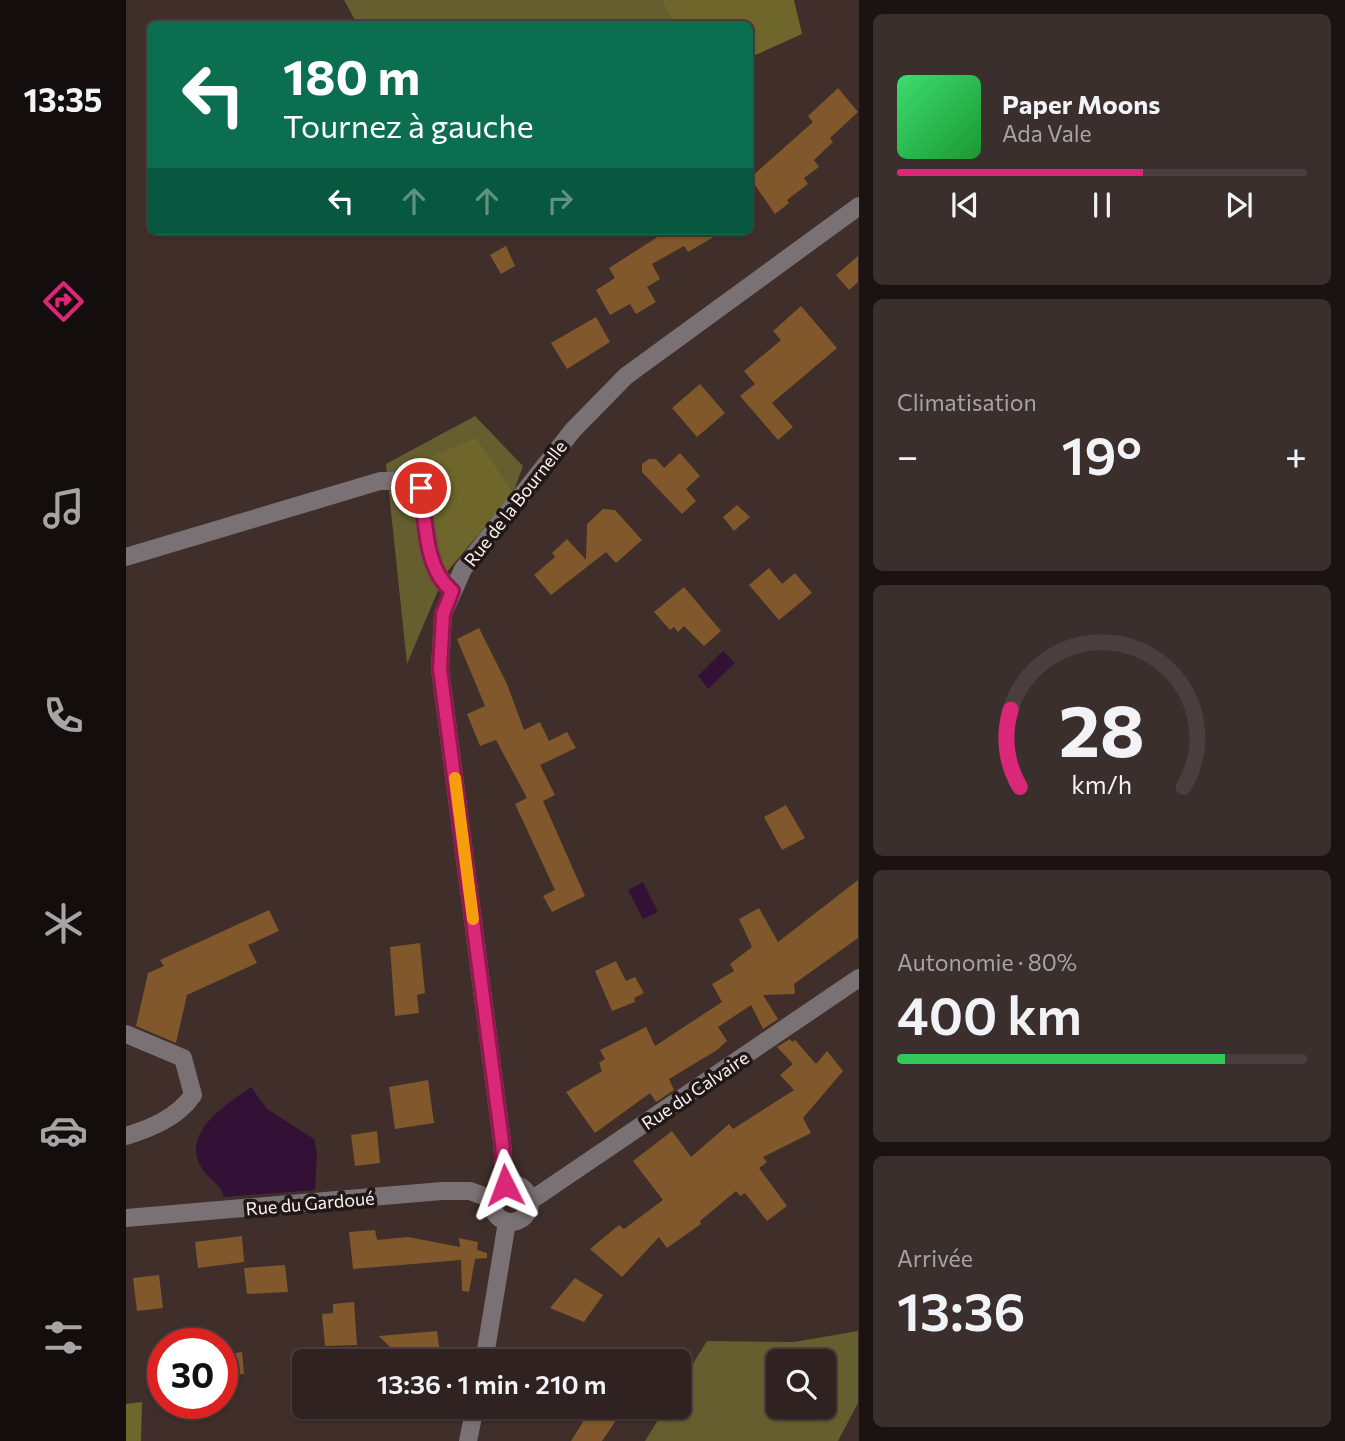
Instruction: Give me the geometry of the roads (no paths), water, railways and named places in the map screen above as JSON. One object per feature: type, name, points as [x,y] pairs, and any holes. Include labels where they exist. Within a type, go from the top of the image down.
[{"type":"street","name":"Rue de la Bournelle","points":[[505,1185],[502,1142],[440,669],[443,614],[464,569],[573,430],[626,376],[859,206]]},
{"type":"street","points":[[126,557],[380,481],[401,481],[421,488],[431,559],[443,584],[452,591]]},
{"type":"street","name":"Rue du Calvaire","points":[[530,1201],[859,978]]},
{"type":"street","points":[[126,1034],[184,1058],[193,1096],[179,1111],[151,1128],[126,1136]]},
{"type":"street","points":[[505,1185],[522,1187],[530,1201],[524,1217],[507,1222],[494,1211],[492,1199],[505,1185]]},
{"type":"street","name":"Rue du Gardoué","points":[[126,1217],[442,1191],[470,1191],[492,1199]]},
{"type":"street","points":[[486,1349],[507,1222]]},
{"type":"street","points":[[468,1441],[473,1419]]}]
